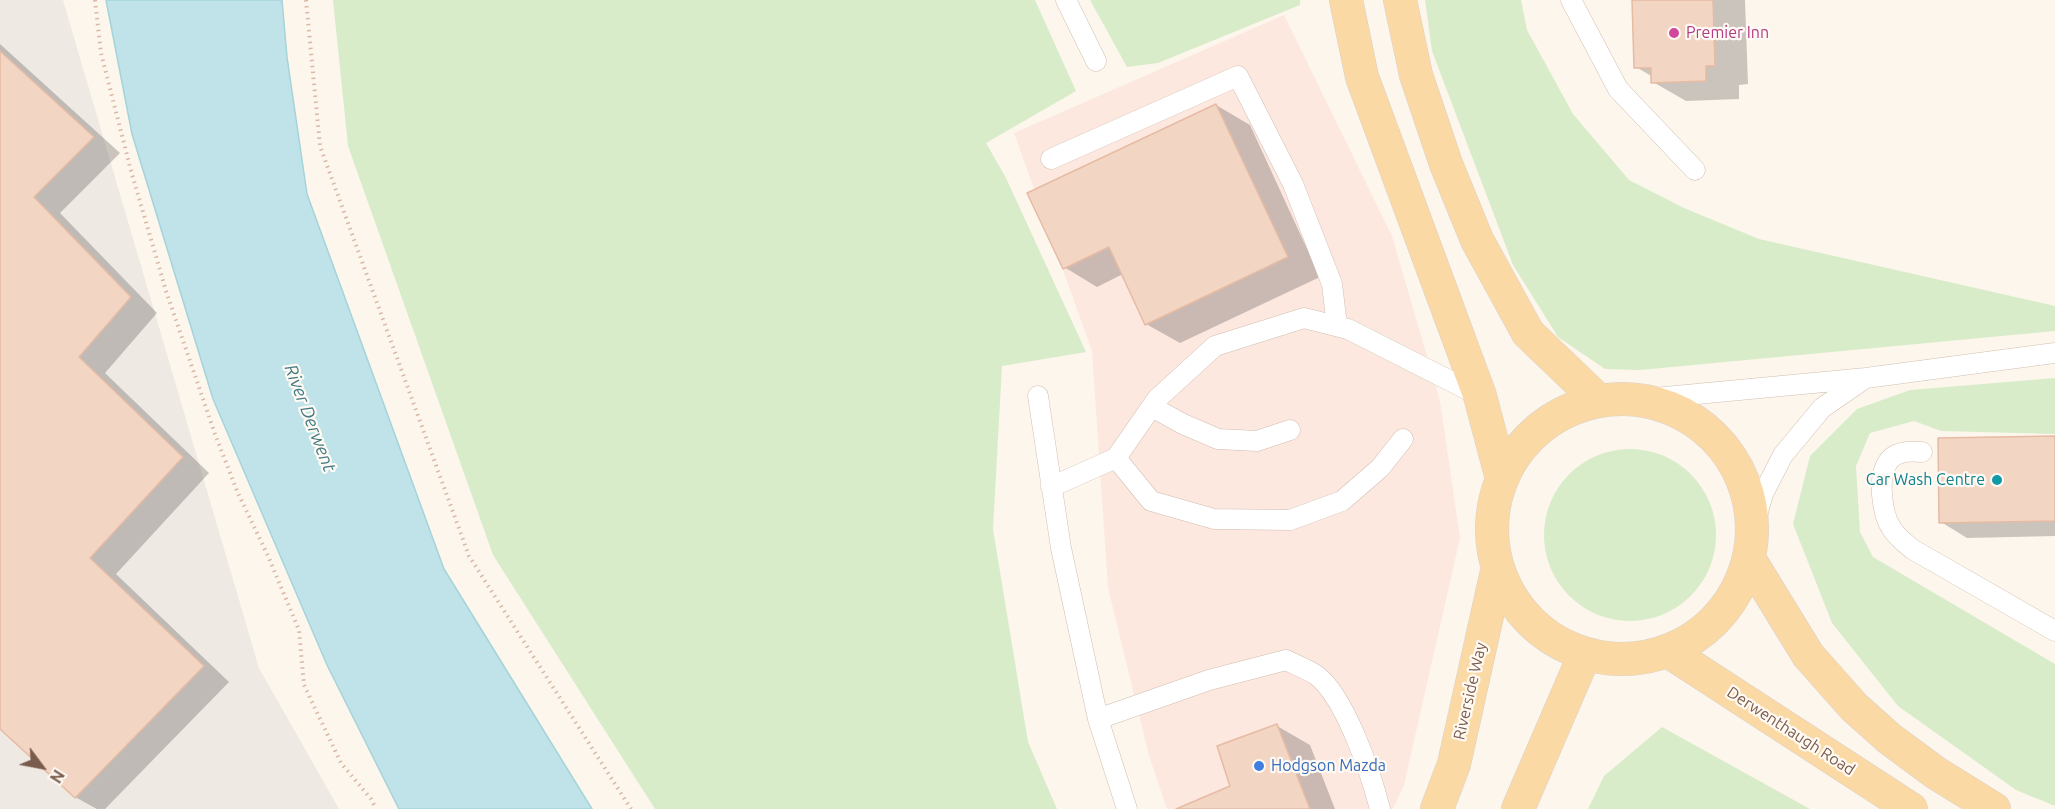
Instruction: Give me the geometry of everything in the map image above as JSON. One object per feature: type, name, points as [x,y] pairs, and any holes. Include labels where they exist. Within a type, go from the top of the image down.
[{"type":"main road","points":[[1346,0],[1362,76],[1480,396],[1502,480]]},
{"type":"main road","points":[[1400,0],[1416,75],[1446,164],[1477,240],[1528,333],[1598,400]]},
{"type":"main road","points":[[1644,399],[1683,411],[1720,439],[1745,477],[1755,522],[1751,562],[1728,598],[1706,626],[1671,653],[1645,661],[1584,656],[1543,635],[1512,602],[1497,571],[1491,526],[1494,499],[1502,480],[1526,443],[1553,417],[1598,400],[1644,399]]},
{"type":"main road","points":[[1751,562],[1808,655],[1854,707],[1890,739],[1936,773],[1988,806]]},
{"type":"main road","name":"Riverside Way","points":[[1437,809],[1454,764],[1497,571]]},
{"type":"main road","name":"Derwenthaugh Road","points":[[1671,653],[1911,809]]},
{"type":"main road","points":[[1518,809],[1584,656]]},
{"type":"lane","points":[[1066,0],[1096,61]]},
{"type":"lane","points":[[1570,0],[1618,89],[1695,170]]},
{"type":"lane","points":[[1051,159],[1238,76],[1293,184],[1332,284],[1343,327]]},
{"type":"lane","points":[[1051,487],[1116,458],[1157,399],[1215,346],[1304,318],[1343,327],[1480,396]]},
{"type":"lane","points":[[1644,399],[1866,378],[2055,353]]},
{"type":"lane","points":[[1755,522],[1763,494],[1783,455],[1822,408],[1866,378]]},
{"type":"lane","points":[[1038,396],[1061,548],[1098,719],[1127,809]]},
{"type":"lane","points":[[1152,407],[1218,439],[1257,441],[1290,430]]},
{"type":"lane","points":[[1116,458],[1151,501],[1214,519],[1290,520],[1342,501],[1380,468],[1403,439]]},
{"type":"lane","points":[[1922,452],[1910,451],[1898,454],[1888,461],[1884,474],[1882,507],[1893,531],[1921,554],[2055,631]]},
{"type":"lane","points":[[1098,719],[1209,680],[1286,660],[1317,676],[1342,706],[1375,790],[1380,809]]},
{"type":"path","points":[[95,0],[101,54],[130,167],[166,291],[215,434],[237,491],[268,556],[299,630],[304,685],[341,763],[371,799],[376,809]]},
{"type":"path","points":[[306,0],[321,146],[469,556],[631,809]]},
{"type":"shaded area","points":[[0,0],[63,0],[259,668],[339,809],[0,809]]},
{"type":"shaded area","points":[[1284,15],[1392,236],[1440,401],[1460,538],[1404,785],[1393,809],[1167,809],[1149,756],[1108,588],[1092,351],[1014,133]]},
{"type":"green space","points":[[333,0],[1035,0],[1076,91],[986,143],[1006,178],[1086,352],[1002,366],[993,529],[1028,742],[1057,809],[655,809],[493,555],[348,146]]},
{"type":"green space","points":[[1090,0],[1300,0],[1300,5],[1158,63],[1127,67]]},
{"type":"green space","points":[[1425,0],[1521,0],[1527,30],[1573,114],[1629,180],[1684,208],[1759,239],[2055,306],[2055,331],[1640,370],[1605,369],[1558,337],[1513,265],[1432,51]]},
{"type":"green space","points":[[2055,378],[2055,434],[1941,431],[1914,421],[1870,433],[1856,466],[1860,532],[1873,557],[2055,664],[2055,806],[2016,790],[1898,706],[1832,623],[1793,524],[1810,456],[1857,409],[1910,390]]},
{"type":"green space","points":[[1630,449],[1663,456],[1691,474],[1709,502],[1716,535],[1709,568],[1691,596],[1663,614],[1630,621],[1597,614],[1569,596],[1551,568],[1544,535],[1551,502],[1569,474],[1597,456]]},
{"type":"green space","points":[[1662,727],[1810,809],[1588,809],[1604,776]]},
{"type":"water","name":"River Derwent","points":[[106,0],[282,0],[287,57],[307,194],[444,569],[592,809],[399,809],[327,665],[213,399],[132,134]]},
{"type":"building","name":"Premier Inn","points":[[1632,0],[1713,0],[1715,66],[1706,66],[1706,81],[1651,83],[1651,68],[1634,68]]},
{"type":"building","points":[[0,51],[94,137],[34,197],[131,297],[79,357],[183,457],[90,558],[204,666],[75,798],[0,729]]},
{"type":"building","points":[[1216,104],[1288,257],[1145,325],[1109,247],[1063,269],[1027,193]]},
{"type":"building","name":"Car Wash Centre","points":[[2055,436],[2055,521],[1939,523],[1938,438]]},
{"type":"building","name":"Hodgson Mazda","points":[[1277,724],[1310,809],[1176,809],[1230,786],[1217,746]]},
{"type":"place","name":"Premier Inn","points":[[1674,33]]},
{"type":"place","name":"Car Wash Centre","points":[[1997,480]]},
{"type":"place","name":"Hodgson Mazda","points":[[1259,766]]}]
